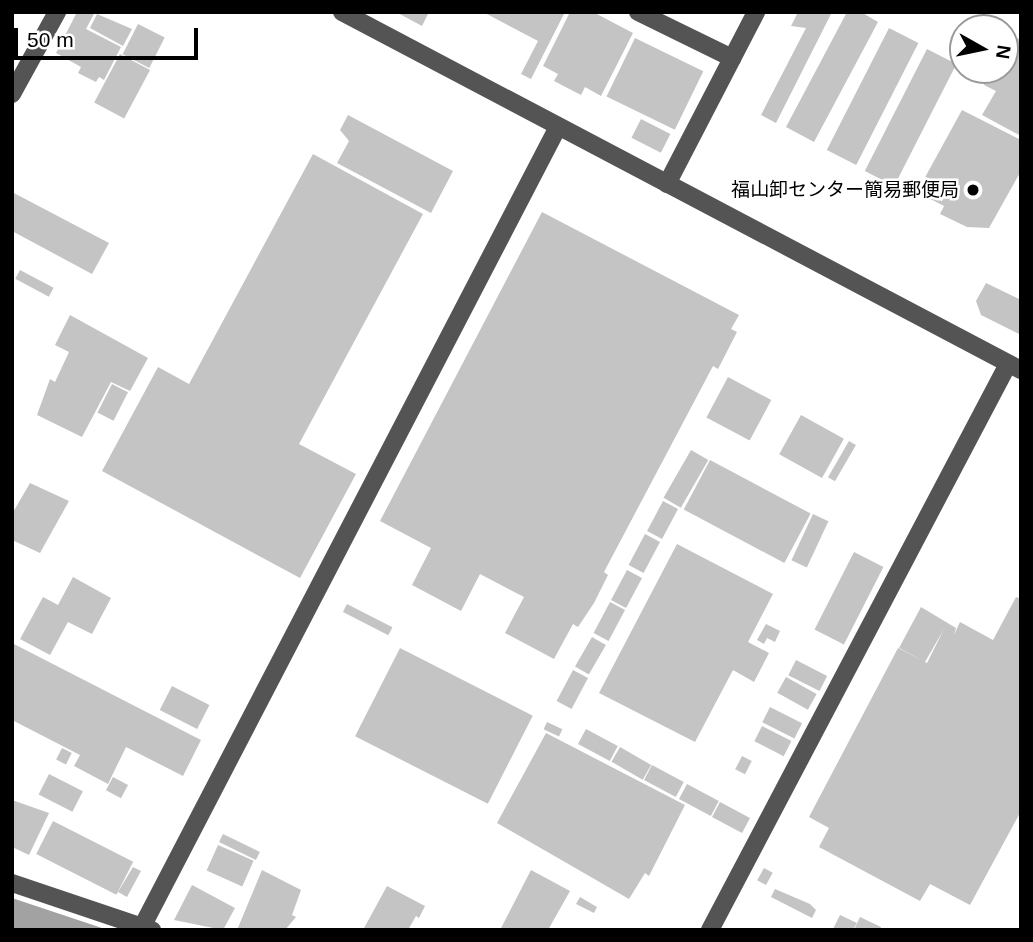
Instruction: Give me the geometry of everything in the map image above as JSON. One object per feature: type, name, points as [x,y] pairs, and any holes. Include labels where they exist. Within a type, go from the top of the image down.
[{"type":"street","points":[[12,94],[57,12]]},
{"type":"street","points":[[638,12],[732,58]]},
{"type":"street","points":[[667,184],[756,12]]},
{"type":"street","points":[[349,14],[1014,367],[710,930]]},
{"type":"street","points":[[12,883],[147,928],[558,127]]},
{"type":"shaded area","points":[[12,898],[108,930],[12,930]]},
{"type":"building","points":[[77,12],[95,12],[86,29],[121,47],[104,80],[99,77],[96,82],[78,73],[81,67],[56,53]]},
{"type":"building","points":[[396,12],[429,12],[422,26]]},
{"type":"building","points":[[483,12],[565,12],[531,79],[521,74],[538,41]]},
{"type":"building","points":[[570,12],[593,12],[633,33],[601,96],[585,87],[581,95],[554,81],[558,74],[543,66]]},
{"type":"building","points":[[798,12],[832,12],[776,123],[761,115],[806,28],[791,26]]},
{"type":"building","points":[[847,12],[861,12],[878,22],[814,142],[786,127]]},
{"type":"building","points":[[97,14],[132,29],[123,46],[90,28]]},
{"type":"building","points":[[138,24],[165,38],[149,68],[123,54]]},
{"type":"building","points":[[889,28],[918,43],[856,165],[827,150]]},
{"type":"building","points":[[635,38],[703,71],[675,130],[607,96]]},
{"type":"building","points":[[1019,39],[1021,40],[1021,136],[982,115],[996,91],[984,85],[1019,84]]},
{"type":"building","points":[[927,49],[949,60],[949,79],[894,186],[865,171]]},
{"type":"building","points":[[120,54],[150,70],[124,119],[94,103]]},
{"type":"building","points":[[962,110],[1021,140],[1021,171],[989,228],[967,227],[940,214],[944,206],[917,192]]},
{"type":"building","points":[[348,115],[453,171],[431,213],[337,163],[349,141],[340,130]]},
{"type":"building","points":[[641,119],[670,134],[661,153],[631,138]]},
{"type":"building","points":[[313,154],[423,214],[299,444],[356,474],[300,578],[102,471],[158,367],[189,384]]},
{"type":"building","points":[[12,192],[109,243],[92,274],[12,231]]},
{"type":"building","points":[[542,212],[739,315],[731,329],[737,332],[718,369],[713,366],[604,572],[608,575],[594,603],[578,627],[573,624],[554,659],[505,633],[524,597],[480,574],[461,611],[412,585],[431,548],[380,521]]},
{"type":"building","points":[[20,270],[54,288],[49,297],[15,279]]},
{"type":"building","points":[[986,283],[1021,300],[1021,335],[981,315],[976,301]]},
{"type":"building","points":[[70,315],[148,358],[130,391],[111,382],[82,437],[37,415],[50,379],[55,382],[69,352],[55,345]]},
{"type":"building","points":[[728,377],[771,400],[750,441],[706,418]]},
{"type":"building","points":[[112,384],[128,392],[114,421],[97,413]]},
{"type":"building","points":[[801,415],[844,439],[822,478],[779,454]]},
{"type":"building","points":[[849,441],[856,445],[835,481],[828,477]]},
{"type":"building","points":[[691,450],[708,460],[681,508],[664,498]]},
{"type":"building","points":[[710,460],[811,514],[784,563],[684,509]]},
{"type":"building","points":[[30,483],[69,501],[40,553],[12,540],[12,514]]},
{"type":"building","points":[[663,501],[678,509],[662,539],[647,531]]},
{"type":"building","points":[[813,514],[828,521],[807,567],[791,560]]},
{"type":"building","points":[[645,534],[660,542],[644,573],[629,565]]},
{"type":"building","points":[[677,544],[773,594],[748,642],[769,653],[754,682],[733,670],[695,742],[599,693]]},
{"type":"building","points":[[854,552],[883,567],[844,644],[815,630]]},
{"type":"building","points":[[627,570],[642,578],[626,608],[611,600]]},
{"type":"building","points":[[73,577],[111,598],[92,634],[68,622],[50,655],[20,639],[43,597],[58,605]]},
{"type":"building","points":[[1016,597],[1021,599],[1021,811],[970,905],[930,884],[920,901],[819,847],[829,828],[809,817],[898,648],[923,661],[899,648],[921,607],[956,628],[954,635],[960,622],[993,640]],"holes":[[[944,629],[927,663],[925,662]]]},
{"type":"building","points":[[610,602],[625,610],[609,641],[594,633]]},
{"type":"building","points":[[347,604],[392,627],[388,635],[343,612]]},
{"type":"building","points":[[766,624],[780,631],[775,642],[767,638],[764,644],[757,640]]},
{"type":"building","points":[[592,637],[606,645],[589,674],[575,666]]},
{"type":"building","points":[[12,643],[201,740],[183,776],[126,747],[108,784],[74,766],[80,755],[12,720]]},
{"type":"building","points":[[400,648],[533,716],[488,804],[355,736]]},
{"type":"building","points":[[796,660],[827,676],[819,691],[788,675]]},
{"type":"building","points":[[573,670],[588,678],[572,709],[557,701]]},
{"type":"building","points":[[786,677],[817,694],[808,710],[777,693]]},
{"type":"building","points":[[172,686],[209,705],[197,729],[160,710]]},
{"type":"building","points":[[770,707],[802,723],[794,738],[762,722]]},
{"type":"building","points":[[547,722],[562,729],[559,736],[544,729]]},
{"type":"building","points":[[762,726],[791,741],[784,756],[754,741]]},
{"type":"building","points":[[586,729],[618,746],[610,761],[578,744]]},
{"type":"building","points":[[546,733],[685,805],[649,876],[645,873],[629,899],[497,823]]},
{"type":"building","points":[[620,747],[651,765],[643,780],[612,762]]},
{"type":"building","points":[[62,748],[72,753],[66,765],[56,760]]},
{"type":"building","points":[[742,756],[752,761],[745,774],[735,769]]},
{"type":"building","points":[[652,765],[684,782],[676,797],[644,780]]},
{"type":"building","points":[[49,774],[83,791],[72,812],[39,794]]},
{"type":"building","points":[[113,777],[128,785],[121,798],[106,790]]},
{"type":"building","points":[[687,784],[719,801],[711,816],[679,799]]},
{"type":"building","points":[[12,800],[49,813],[29,855],[12,847]]},
{"type":"building","points":[[720,802],[750,818],[742,833],[712,817]]},
{"type":"building","points":[[53,821],[133,862],[116,895],[36,854]]},
{"type":"building","points":[[223,834],[260,852],[256,860],[219,842]]},
{"type":"building","points":[[218,845],[254,861],[242,886],[207,871]]},
{"type":"building","points":[[133,867],[141,871],[127,897],[118,892]]},
{"type":"building","points":[[764,868],[773,873],[766,885],[757,880]]},
{"type":"building","points":[[262,870],[301,890],[292,915],[296,917],[285,930],[237,930]]},
{"type":"building","points":[[531,870],[570,891],[548,930],[500,930]]},
{"type":"building","points":[[192,885],[235,908],[223,930],[174,920]]},
{"type":"building","points":[[387,886],[425,906],[419,918],[416,916],[408,930],[363,930]]},
{"type":"building","points":[[775,889],[810,904],[816,910],[812,918],[771,897]]},
{"type":"building","points":[[580,897],[597,907],[594,913],[576,904]]},
{"type":"building","points":[[840,915],[857,923],[853,930],[833,929]]},
{"type":"building","points":[[860,917],[881,927],[880,930],[854,930]]},
{"type":"place","name":"福山卸センター簡易郵便局","points":[[973,190]]}]
